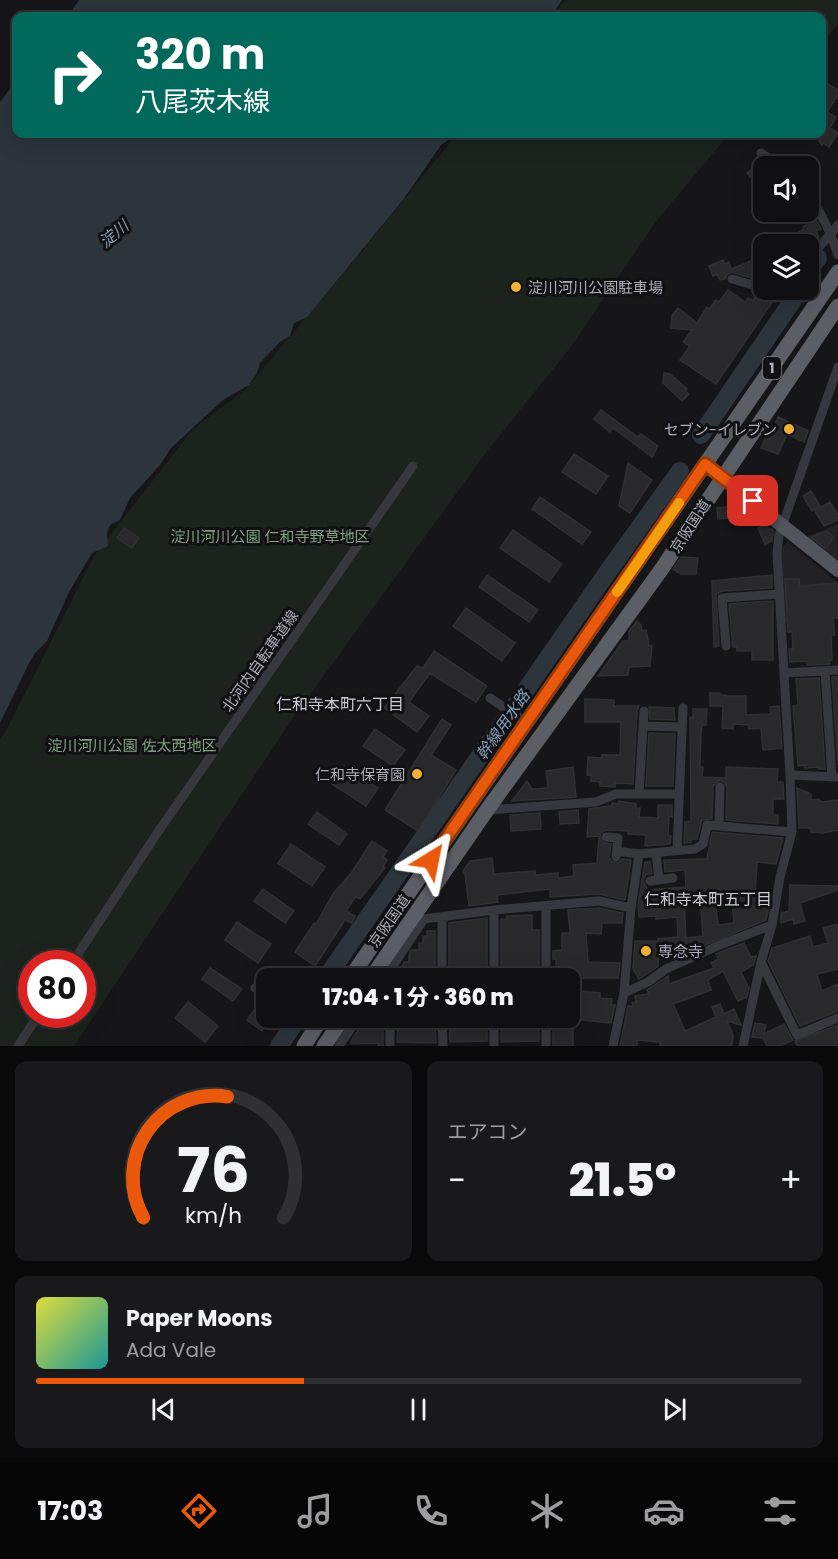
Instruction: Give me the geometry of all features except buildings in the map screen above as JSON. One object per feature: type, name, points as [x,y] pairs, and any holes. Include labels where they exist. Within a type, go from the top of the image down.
[{"type":"highway","name":"京阪国道","points":[[357,968],[521,719],[705,464],[838,272]]},
{"type":"highway","name":"京阪国道","points":[[379,968],[419,917],[487,810],[661,570],[838,306]]},
{"type":"highway","points":[[304,1046],[308,1028]]},
{"type":"highway","points":[[324,1046],[336,1028]]},
{"type":"main road","points":[[705,464],[838,570]]},
{"type":"street","points":[[761,153],[766,156]]},
{"type":"street","points":[[819,208],[838,255]]},
{"type":"street","points":[[819,247],[838,225]]},
{"type":"street","points":[[732,279],[753,285]]},
{"type":"street","points":[[743,1046],[792,832],[777,553],[779,535],[838,367]]},
{"type":"street","name":"北河内自転車道線","points":[[81,950],[160,829],[413,466]]},
{"type":"street","points":[[726,646],[722,598],[779,594]]},
{"type":"street","points":[[784,673],[838,670]]},
{"type":"street","points":[[790,775],[835,777],[825,671]]},
{"type":"street","points":[[490,698],[521,719]]},
{"type":"street","points":[[677,850],[683,708]]},
{"type":"street","points":[[639,794],[644,711]]},
{"type":"street","points":[[643,726],[682,727]]},
{"type":"street","points":[[719,826],[720,787]]},
{"type":"street","points":[[487,810],[596,802],[616,794],[679,794]]},
{"type":"street","points":[[606,837],[618,838],[617,854],[639,854],[695,849],[703,843],[707,825],[792,832]]},
{"type":"street","points":[[656,853],[655,880],[673,878]]},
{"type":"street","points":[[613,1046],[624,993],[631,908],[639,854]]},
{"type":"street","points":[[392,968],[419,917],[442,917],[599,901],[631,908]]},
{"type":"street","points":[[546,906],[546,968]]},
{"type":"street","points":[[494,910],[494,968]]},
{"type":"street","points":[[442,917],[442,968]]},
{"type":"street","points":[[624,993],[648,982],[666,969],[772,925]]},
{"type":"street","points":[[761,962],[797,1035],[838,1018]]},
{"type":"street","points":[[18,1046],[30,1028]]},
{"type":"street","points":[[339,1046],[351,1028]]},
{"type":"street","points":[[390,1028],[390,1046]]},
{"type":"street","points":[[442,1028],[443,1046]]},
{"type":"street","points":[[494,1028],[494,1046]]},
{"type":"street","points":[[546,1028],[546,1046]]},
{"type":"shaded area","points":[[838,524],[838,562],[807,537]]},
{"type":"shaded area","points":[[788,542],[838,583],[838,619],[785,623],[780,549]]},
{"type":"green space","points":[[565,0],[838,0],[838,25],[826,37],[826,12],[555,12]]},
{"type":"green space","name":"淀川河川公園 仁和寺野草地区","points":[[454,138],[726,138],[657,220],[570,348],[488,450],[293,718],[96,1013],[96,950],[18,950],[18,1028],[86,1028],[74,1046],[0,1046],[0,739],[94,556],[193,429],[246,389]]},
{"type":"water","points":[[79,0],[562,0],[554,12],[71,12]]},
{"type":"water","name":"淀川","points":[[12,86],[12,138],[451,138],[441,145],[403,200],[307,317],[294,323],[290,336],[280,342],[260,363],[249,385],[223,400],[171,448],[160,465],[130,498],[120,520],[110,525],[107,534],[108,546],[92,553],[69,592],[47,641],[29,663],[0,723],[0,102]]},
{"type":"waterway","name":"幹線用水路","points":[[701,435],[793,300]]},
{"type":"waterway","name":"幹線用水路","points":[[333,968],[680,471]]},
{"type":"waterway","name":"幹線用水路","points":[[279,1046],[291,1028]]},
{"type":"slow traffic","points":[[617,592],[679,503]]},
{"type":"place","name":"淀川河川公園駐車場","points":[[516,287]]},
{"type":"place","name":"セブン-イレブン","points":[[789,429]]},
{"type":"place","name":"仁和寺保育園","points":[[417,774]]},
{"type":"place","name":"専念寺","points":[[646,951]]},
{"type":"district","name":"仁和寺本町六丁目","points":[[340,704]]},
{"type":"district","name":"仁和寺本町五丁目","points":[[708,899]]},
{"type":"route","points":[[431,860],[705,464],[753,501]]},
{"type":"park label","name":"淀川河川公園 佐太西地区","points":[[132,745]]}]
